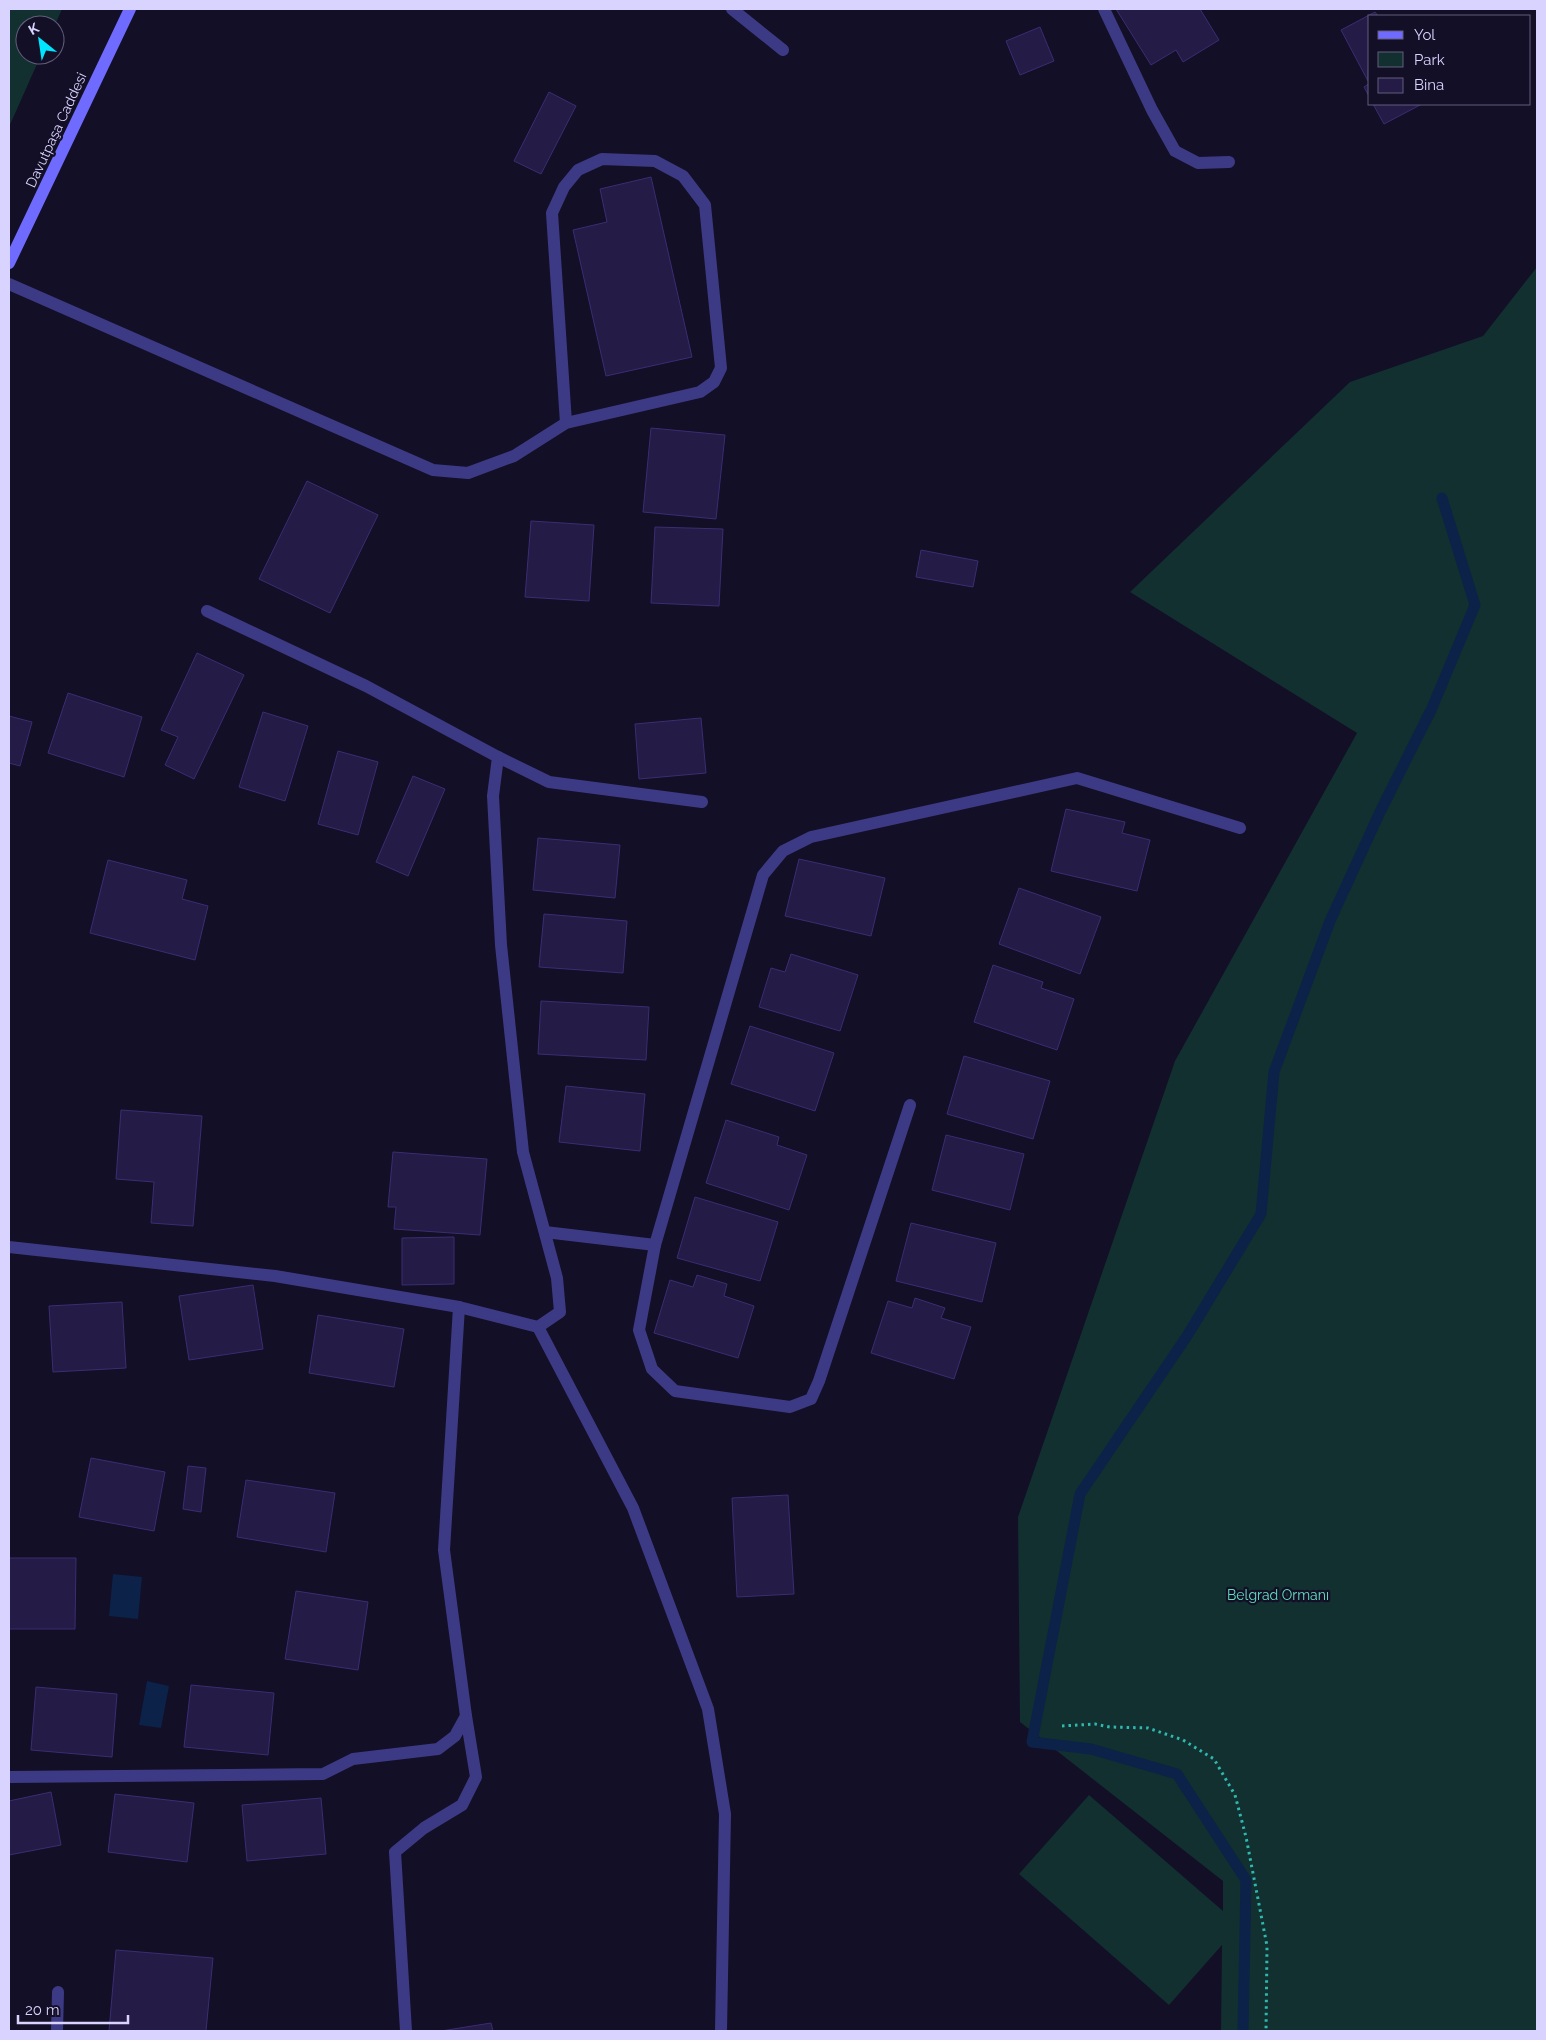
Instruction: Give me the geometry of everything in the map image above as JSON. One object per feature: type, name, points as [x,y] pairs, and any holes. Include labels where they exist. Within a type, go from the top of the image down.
[{"type":"street","name":"Davutpaşa Caddesi","points":[[9,264],[130,9]]},
{"type":"street","points":[[732,9],[783,50]]},
{"type":"street","points":[[1104,9],[1152,110],[1175,151],[1198,163],[1229,162]]},
{"type":"street","points":[[9,284],[433,470],[468,472],[514,456],[566,423],[700,392],[714,382],[722,368],[705,205],[683,176],[654,161],[602,159],[578,170],[564,187],[552,213],[566,423]]},
{"type":"street","points":[[207,611],[366,686],[498,757],[549,782],[702,802]]},
{"type":"street","points":[[498,757],[494,796],[501,945],[523,1152],[557,1278],[560,1312],[538,1327]]},
{"type":"street","points":[[910,1105],[819,1381],[811,1399],[790,1407],[675,1391],[652,1369],[639,1330],[655,1245],[763,875],[783,851],[811,837],[1077,778],[1240,828]]},
{"type":"street","points":[[545,1232],[655,1245]]},
{"type":"street","points":[[9,1247],[275,1276],[459,1307],[538,1327],[633,1508],[708,1709],[725,1814],[720,2031]]},
{"type":"street","points":[[406,2031],[395,1852],[424,1828],[462,1805],[476,1776],[444,1550],[459,1307]]},
{"type":"street","points":[[9,1778],[323,1774],[353,1759],[438,1749],[455,1736],[466,1716]]},
{"type":"street","points":[[57,2031],[58,1992]]},
{"type":"path","points":[[1062,1726],[1095,1724],[1110,1727],[1148,1728],[1183,1740],[1214,1759],[1235,1795],[1246,1836],[1267,1946],[1266,2031]]},
{"type":"green space","points":[[9,9],[62,9],[59,15],[15,15],[15,65],[37,65],[9,127]]},
{"type":"green space","name":"Belgrad Ormanı","points":[[1537,267],[1537,2031],[1221,2031],[1222,1945],[1169,2005],[1019,1874],[1089,1795],[1223,1911],[1223,1881],[1020,1722],[1018,1517],[1175,1061],[1357,733],[1130,592],[1350,382],[1483,336]]},
{"type":"water","points":[[113,1574],[142,1577],[138,1619],[109,1616]]},
{"type":"water","points":[[147,1681],[169,1686],[161,1728],[139,1725]]},
{"type":"building","points":[[1116,9],[1200,9],[1219,40],[1183,62],[1176,50],[1151,65]]},
{"type":"building","points":[[1368,16],[1368,81],[1341,30]]},
{"type":"building","points":[[1040,27],[1054,61],[1020,75],[1006,41]]},
{"type":"building","points":[[1368,84],[1368,94],[1364,87]]},
{"type":"building","points":[[549,92],[576,106],[541,174],[514,161]]},
{"type":"building","points":[[1374,105],[1420,105],[1384,124]]},
{"type":"building","points":[[651,177],[692,357],[606,376],[573,230],[607,222],[600,189]]},
{"type":"building","points":[[651,428],[725,435],[716,519],[643,512]]},
{"type":"building","points":[[307,481],[378,515],[330,613],[259,579]]},
{"type":"building","points":[[531,521],[594,525],[589,601],[525,597]]},
{"type":"building","points":[[655,527],[723,529],[719,606],[651,603]]},
{"type":"building","points":[[921,550],[978,561],[973,587],[916,577]]},
{"type":"building","points":[[197,653],[244,675],[194,779],[165,765],[178,737],[161,730]]},
{"type":"building","points":[[68,693],[142,717],[124,777],[48,753]]},
{"type":"building","points":[[263,712],[308,726],[285,801],[239,787]]},
{"type":"building","points":[[9,716],[32,722],[20,766],[9,763]]},
{"type":"building","points":[[701,718],[706,773],[639,779],[635,724]]},
{"type":"building","points":[[338,751],[378,762],[358,835],[318,824]]},
{"type":"building","points":[[413,776],[445,789],[408,876],[376,862]]},
{"type":"building","points":[[1066,809],[1125,822],[1122,833],[1150,840],[1137,891],[1051,871]]},
{"type":"building","points":[[538,838],[620,845],[615,898],[533,890]]},
{"type":"building","points":[[799,859],[885,878],[871,936],[785,916]]},
{"type":"building","points":[[108,860],[187,880],[182,899],[208,906],[195,960],[90,933]]},
{"type":"building","points":[[1019,888],[1101,917],[1080,974],[999,944]]},
{"type":"building","points":[[544,914],[627,921],[623,973],[539,967]]},
{"type":"building","points":[[791,954],[858,975],[840,1031],[759,1007],[771,968],[785,972]]},
{"type":"building","points":[[993,965],[1043,982],[1041,988],[1074,999],[1057,1050],[974,1022]]},
{"type":"building","points":[[541,1001],[649,1007],[646,1060],[538,1054]]},
{"type":"building","points":[[750,1026],[834,1053],[815,1111],[731,1084]]},
{"type":"building","points":[[964,1056],[1050,1081],[1033,1139],[947,1114]]},
{"type":"building","points":[[566,1086],[645,1094],[640,1151],[559,1142]]},
{"type":"building","points":[[121,1110],[202,1116],[193,1226],[151,1223],[154,1182],[116,1179]]},
{"type":"building","points":[[726,1120],[779,1137],[777,1145],[807,1155],[789,1210],[706,1183]]},
{"type":"building","points":[[946,1135],[1024,1154],[1010,1210],[932,1190]]},
{"type":"building","points":[[393,1152],[487,1159],[480,1235],[394,1229],[396,1207],[388,1207]]},
{"type":"building","points":[[695,1197],[778,1222],[760,1281],[677,1258]]},
{"type":"building","points":[[911,1223],[996,1243],[982,1302],[896,1281]]},
{"type":"building","points":[[454,1237],[454,1284],[402,1285],[402,1238]]},
{"type":"building","points":[[697,1275],[727,1284],[724,1296],[754,1306],[738,1358],[654,1333],[670,1280],[693,1287]]},
{"type":"building","points":[[253,1285],[263,1349],[189,1360],[179,1296]]},
{"type":"building","points":[[915,1298],[945,1308],[941,1318],[971,1327],[954,1379],[871,1353],[888,1301],[912,1308]]},
{"type":"building","points":[[122,1302],[126,1368],[53,1372],[49,1306]]},
{"type":"building","points":[[318,1315],[404,1329],[394,1387],[309,1373]]},
{"type":"building","points":[[91,1458],[165,1472],[154,1531],[79,1517]]},
{"type":"building","points":[[188,1466],[206,1468],[201,1512],[183,1509]]},
{"type":"building","points":[[246,1480],[335,1493],[326,1552],[237,1537]]},
{"type":"building","points":[[788,1495],[794,1594],[737,1597],[732,1498]]},
{"type":"building","points":[[9,1558],[76,1558],[75,1629],[9,1629]]},
{"type":"building","points":[[296,1591],[368,1602],[358,1670],[285,1659]]},
{"type":"building","points":[[191,1685],[274,1693],[268,1755],[184,1747]]},
{"type":"building","points":[[36,1687],[117,1694],[112,1757],[31,1750]]},
{"type":"building","points":[[51,1792],[61,1845],[9,1855],[9,1801]]},
{"type":"building","points":[[115,1794],[194,1803],[187,1862],[108,1852]]},
{"type":"building","points":[[321,1798],[326,1854],[247,1861],[242,1805]]},
{"type":"building","points":[[116,1950],[213,1958],[206,2031],[109,2031]]},
{"type":"building","points":[[491,2023],[493,2031],[441,2031]]},
{"type":"waterway","points":[[1243,2031],[1246,1880],[1177,1774],[1091,1749],[1032,1742],[1080,1494],[1187,1336],[1261,1214],[1274,1072],[1330,921],[1380,812],[1432,708],[1475,605],[1442,498]]}]
